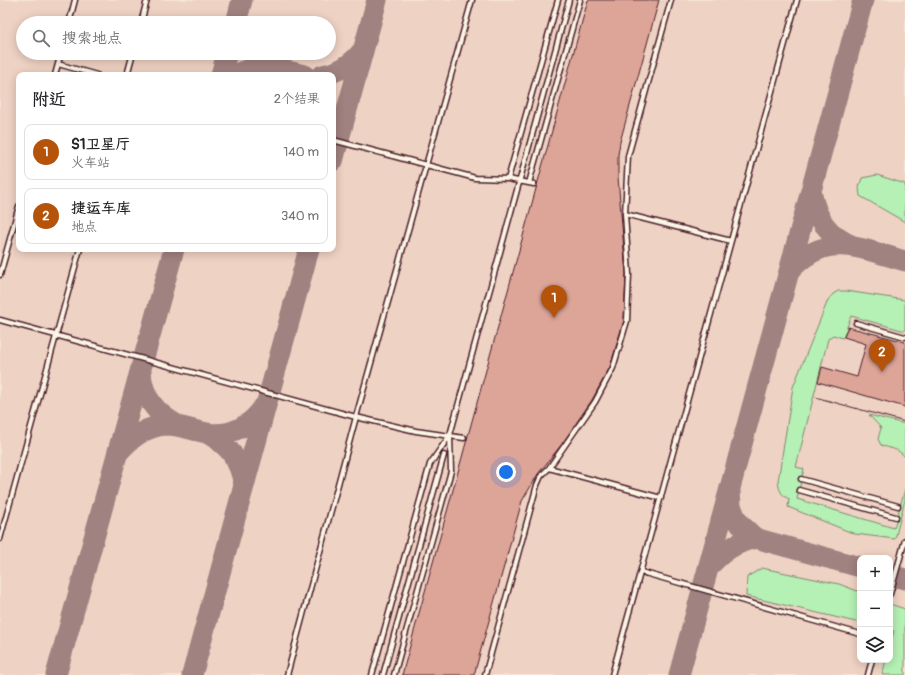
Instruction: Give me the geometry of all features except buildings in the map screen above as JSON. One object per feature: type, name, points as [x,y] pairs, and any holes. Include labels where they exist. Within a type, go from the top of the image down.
[{"type":"lane","points":[[71,16],[75,0]]},
{"type":"lane","points":[[143,16],[147,0]]},
{"type":"lane","points":[[286,675],[472,0]]},
{"type":"lane","points":[[508,179],[558,0]]},
{"type":"lane","points":[[394,675],[451,471],[450,435],[569,0]]},
{"type":"lane","points":[[336,141],[474,178],[508,179],[531,183],[580,0]]},
{"type":"lane","points":[[485,675],[537,485],[541,476],[549,468],[595,402],[613,368],[627,321],[629,274],[625,214],[628,156],[670,0]]},
{"type":"lane","points":[[612,675],[797,0]]},
{"type":"lane","points":[[56,72],[59,60]]},
{"type":"lane","points":[[128,72],[131,60]]},
{"type":"lane","points":[[58,64],[86,72]]},
{"type":"lane","points":[[625,214],[731,241]]},
{"type":"lane","points":[[0,275],[16,217]]},
{"type":"lane","points":[[0,539],[79,252]]},
{"type":"lane","points":[[0,320],[356,417],[416,430],[464,438]]},
{"type":"lane","points":[[856,323],[905,337]]},
{"type":"lane","points":[[372,675],[430,464],[450,435]]},
{"type":"lane","points":[[383,675],[444,455]]},
{"type":"lane","points":[[549,468],[661,498]]},
{"type":"lane","points":[[801,479],[898,506]]},
{"type":"lane","points":[[799,490],[896,517]]},
{"type":"lane","points":[[891,591],[905,540]]},
{"type":"lane","points":[[641,572],[857,633]]},
{"type":"lane","points":[[868,675],[871,663]]},
{"type":"shaded area","points":[[0,0],[905,0],[905,675],[0,675]]},
{"type":"green space","points":[[877,175],[905,184],[905,222],[860,196],[859,187],[862,178]]},
{"type":"green space","points":[[838,291],[905,300],[905,331],[851,316],[843,338],[833,335],[828,339],[796,467],[804,469],[797,499],[894,528],[905,489],[905,500],[895,539],[855,534],[788,507],[789,499],[782,494],[779,487],[778,481],[793,387],[828,300]]},
{"type":"green space","points":[[869,415],[905,424],[905,457],[897,450],[881,445],[878,439],[881,428]]},
{"type":"green space","points":[[762,568],[839,584],[857,591],[857,622],[746,596],[747,577]]},
{"type":"green space","points":[[893,605],[905,609],[905,675],[882,675],[885,663],[893,663]]},
{"type":"taxiway","points":[[238,16],[242,0]]},
{"type":"taxiway","points":[[336,150],[377,0]]},
{"type":"taxiway","points":[[679,675],[863,0]]},
{"type":"taxiway","points":[[334,72],[345,67],[363,50]]},
{"type":"taxiway","points":[[222,72],[225,60]]},
{"type":"taxiway","points":[[242,72],[253,68],[270,68],[292,72]]},
{"type":"taxiway","points":[[811,191],[816,209],[824,224],[836,237],[853,246]]},
{"type":"taxiway","points":[[789,272],[802,259],[816,251],[829,247],[843,246],[858,248],[905,261]]},
{"type":"taxiway","points":[[56,675],[173,252]]},
{"type":"taxiway","points":[[192,675],[308,252]]},
{"type":"taxiway","points":[[141,371],[147,397],[157,410],[179,426]]},
{"type":"taxiway","points":[[118,453],[128,442],[140,433],[159,426],[172,425],[216,434],[232,431],[247,424],[264,406]]},
{"type":"taxiway","points":[[207,433],[222,443],[232,454],[239,468],[244,485]]},
{"type":"taxiway","points":[[730,491],[731,506],[735,516],[740,524],[755,538],[857,566]]},
{"type":"taxiway","points":[[708,568],[718,557],[735,545],[755,538]]},
{"type":"taxiway","points":[[893,576],[905,579]]},
{"type":"tram line","points":[[815,397],[905,422]]},
{"type":"place","name":"S1卫星厅","points":[[554,318]]},
{"type":"place","name":"捷运车库","points":[[882,372]]}]
